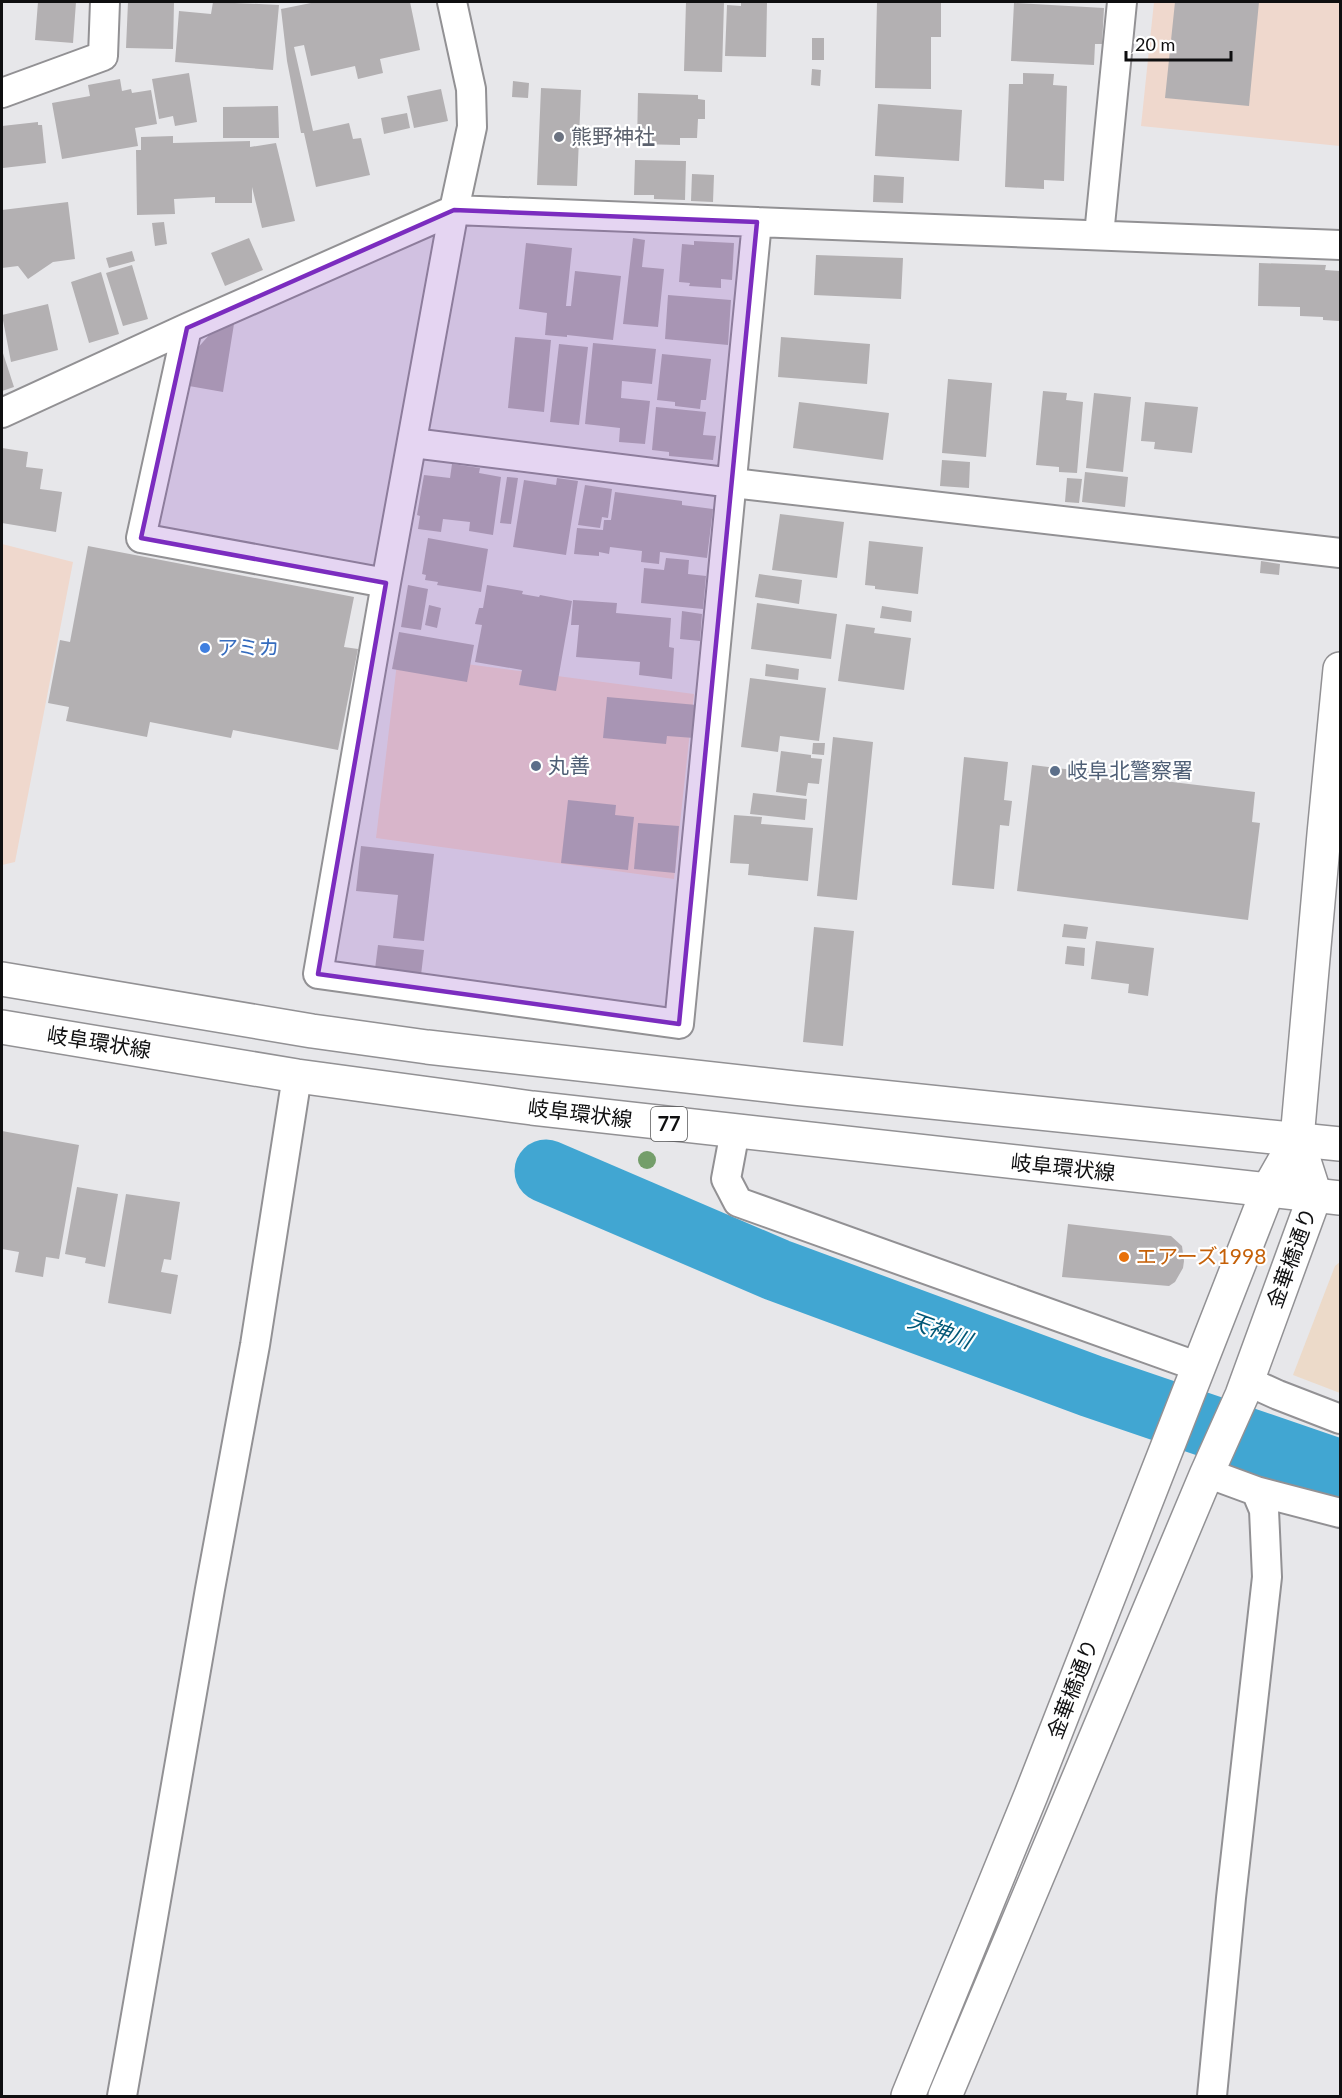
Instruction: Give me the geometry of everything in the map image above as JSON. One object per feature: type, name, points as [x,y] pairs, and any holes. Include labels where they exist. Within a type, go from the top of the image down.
[{"type":"main road","points":[[1297,1140],[1332,835],[1341,669]]},
{"type":"main road","name":"77","points":[[2,979],[312,1031],[427,1047],[794,1088],[1341,1144]]},
{"type":"main road","name":"岐阜環状線","points":[[2,1027],[297,1076],[532,1108],[1328,1196]]},
{"type":"main road","name":"金華橋通り","points":[[908,2097],[1031,1795],[1268,1190],[1297,1140]]},
{"type":"main road","name":"金華橋通り","points":[[945,2097],[1211,1465],[1328,1196],[1297,1140]]},
{"type":"street","points":[[2,93],[103,56],[105,2]]},
{"type":"street","points":[[452,2],[471,89],[472,127],[454,210],[386,583],[318,974],[679,1024],[757,222]]},
{"type":"street","points":[[1099,235],[1122,2]]},
{"type":"street","points":[[2,413],[454,210],[1341,245]]},
{"type":"street","points":[[187,328],[141,538],[386,583]]},
{"type":"street","points":[[413,443],[733,483],[1341,553]]},
{"type":"street","points":[[122,2097],[210,1589],[255,1345],[297,1076]]},
{"type":"street","points":[[735,1131],[726,1179],[738,1202],[1197,1371]]},
{"type":"street","points":[[1245,1388],[1278,1395],[1341,1419]]},
{"type":"street","points":[[1211,1465],[1256,1491],[1341,1513]]},
{"type":"street","points":[[1212,2097],[1231,1898],[1267,1577],[1264,1510],[1256,1491]]},
{"type":"highlighted area","points":[[454,210],[757,222],[679,1024],[318,974],[386,583],[141,538],[187,328]]},
{"type":"shaded area","points":[[1154,2],[1340,2],[1340,146],[1141,126]]},
{"type":"shaded area","points":[[2,544],[73,562],[15,862],[2,865]]},
{"type":"shaded area","name":"丸善","points":[[398,655],[694,694],[674,879],[376,838]]},
{"type":"shaded area","points":[[1340,1262],[1340,1393],[1293,1375],[1335,1266]]},
{"type":"building","points":[[38,2],[76,2],[73,43],[35,40]]},
{"type":"building","points":[[128,2],[174,2],[173,49],[126,48]]},
{"type":"building","points":[[213,2],[279,5],[273,70],[175,62],[179,11],[211,14]]},
{"type":"building","points":[[316,2],[410,2],[420,50],[380,59],[383,73],[358,79],[355,66],[311,76],[304,45],[294,47],[313,131],[349,123],[353,139],[361,138],[370,175],[316,187],[304,133],[301,133],[287,61],[281,9]]},
{"type":"building","points":[[686,2],[724,2],[722,72],[684,71]]},
{"type":"building","points":[[741,2],[767,2],[766,57],[725,56],[727,5],[741,6]]},
{"type":"building","points":[[877,2],[941,2],[941,37],[931,37],[931,89],[875,88]]},
{"type":"building","points":[[1175,2],[1259,2],[1249,106],[1165,98]]},
{"type":"building","points":[[1014,3],[1104,8],[1102,44],[1095,44],[1094,65],[1011,61]]},
{"type":"building","points":[[812,38],[824,38],[824,60],[812,60]]},
{"type":"building","points":[[812,69],[821,70],[820,86],[811,85]]},
{"type":"building","points":[[189,73],[197,122],[175,126],[173,116],[159,119],[152,79]]},
{"type":"building","points":[[1023,73],[1054,74],[1053,85],[1067,86],[1064,181],[1044,180],[1044,189],[1005,187],[1009,84],[1023,84]]},
{"type":"building","points":[[120,79],[122,91],[131,89],[132,93],[151,90],[157,124],[135,128],[138,146],[62,159],[52,103],[90,96],[88,85]]},
{"type":"building","points":[[513,81],[529,83],[528,98],[512,97]]},
{"type":"building","name":"熊野神社","points":[[541,88],[581,90],[577,186],[537,185]]},
{"type":"building","points":[[441,89],[448,121],[414,128],[407,96]]},
{"type":"building","points":[[638,93],[698,95],[698,99],[705,100],[705,119],[698,119],[697,138],[680,138],[680,145],[637,144]]},
{"type":"building","points":[[878,104],[962,110],[959,161],[875,156]]},
{"type":"building","points":[[278,106],[279,138],[223,138],[223,107]]},
{"type":"building","points":[[407,113],[410,128],[384,134],[381,118]]},
{"type":"building","points":[[38,122],[38,125],[42,125],[46,163],[3,168],[2,126]]},
{"type":"building","points":[[173,136],[173,143],[250,141],[250,147],[276,143],[295,221],[262,228],[252,187],[252,203],[215,203],[215,197],[174,199],[175,214],[137,215],[136,150],[141,150],[141,137]]},
{"type":"building","points":[[635,160],[686,161],[685,200],[654,199],[654,195],[634,195]]},
{"type":"building","points":[[692,174],[714,175],[713,202],[691,201]]},
{"type":"building","points":[[874,175],[904,177],[903,203],[873,202]]},
{"type":"building","points":[[68,202],[75,259],[53,262],[28,279],[18,266],[2,268],[2,210]]},
{"type":"building","points":[[164,222],[167,244],[155,246],[152,223]]},
{"type":"building","points":[[249,238],[263,270],[225,286],[211,253]]},
{"type":"building","points":[[633,238],[645,240],[642,267],[664,269],[658,327],[623,324]]},
{"type":"building","points":[[694,241],[734,243],[732,280],[721,279],[721,288],[689,286],[690,283],[679,282],[682,244],[694,245]]},
{"type":"building","points":[[526,243],[572,248],[566,306],[571,306],[575,271],[621,276],[613,340],[545,335],[547,313],[519,309]]},
{"type":"building","points":[[132,251],[135,261],[109,268],[106,258]]},
{"type":"building","points":[[816,255],[903,258],[901,299],[814,295]]},
{"type":"building","points":[[1259,263],[1326,265],[1325,270],[1340,271],[1339,321],[1323,320],[1323,317],[1300,316],[1300,307],[1258,306]]},
{"type":"building","points":[[132,265],[148,319],[123,326],[106,273]]},
{"type":"building","points":[[101,272],[119,334],[89,343],[71,282]]},
{"type":"building","points":[[668,295],[731,300],[728,345],[665,339]]},
{"type":"building","points":[[48,304],[58,350],[11,362],[2,315]]},
{"type":"building","points":[[234,324],[223,392],[189,386],[195,351],[210,334]]},
{"type":"building","points":[[515,337],[551,340],[544,412],[508,408]]},
{"type":"building","points":[[781,337],[870,344],[867,384],[778,377]]},
{"type":"building","points":[[593,343],[656,349],[652,384],[622,381],[621,398],[650,401],[645,444],[619,442],[620,428],[585,424]]},
{"type":"building","points":[[559,344],[588,347],[579,425],[550,422]]},
{"type":"building","points":[[2,350],[14,387],[2,391]]},
{"type":"building","points":[[662,354],[711,359],[706,400],[701,400],[700,409],[675,406],[675,402],[657,400]]},
{"type":"building","points":[[948,379],[992,383],[986,457],[942,453]]},
{"type":"building","points":[[1043,391],[1067,393],[1066,400],[1083,402],[1077,473],[1059,472],[1059,467],[1036,465]]},
{"type":"building","points":[[1094,393],[1131,397],[1123,472],[1086,468]]},
{"type":"building","points":[[799,402],[889,413],[883,460],[793,448]]},
{"type":"building","points":[[1145,402],[1198,407],[1192,453],[1154,449],[1155,442],[1141,441]]},
{"type":"building","points":[[656,407],[706,412],[703,435],[716,436],[713,460],[669,456],[669,452],[652,450]]},
{"type":"building","points":[[2,448],[28,452],[26,467],[43,469],[40,489],[62,492],[56,532],[2,523]]},
{"type":"building","points":[[942,460],[970,462],[969,488],[940,486]]},
{"type":"building","points":[[452,464],[480,468],[479,473],[501,477],[493,535],[469,531],[470,522],[443,519],[441,532],[418,529],[420,516],[417,515],[424,475],[450,478]]},
{"type":"building","points":[[1085,472],[1128,477],[1125,507],[1082,502]]},
{"type":"building","points":[[507,477],[518,478],[511,524],[500,523]]},
{"type":"building","points":[[557,478],[578,481],[566,555],[513,547],[524,480],[556,485]]},
{"type":"building","points":[[1067,478],[1082,479],[1079,503],[1065,502]]},
{"type":"building","points":[[585,485],[612,489],[608,518],[602,517],[600,528],[578,525]]},
{"type":"building","points":[[615,492],[682,501],[682,505],[713,509],[707,558],[660,552],[659,564],[641,562],[642,551],[610,547],[609,554],[599,552],[599,556],[574,554],[577,528],[603,530],[604,520],[611,520]]},
{"type":"building","points":[[780,514],[844,522],[837,578],[772,570]]},
{"type":"building","points":[[428,538],[488,549],[481,592],[437,585],[438,582],[425,580],[426,575],[422,574]]},
{"type":"building","points":[[869,541],[923,547],[918,594],[875,589],[875,586],[865,585]]},
{"type":"building","name":"アミカ","points":[[88,546],[354,597],[344,647],[358,649],[338,750],[233,730],[231,738],[150,722],[147,737],[66,721],[69,707],[48,703],[60,640],[70,642]]},
{"type":"building","points":[[666,558],[689,560],[688,574],[706,576],[703,609],[641,603],[644,568],[664,570]]},
{"type":"building","points":[[1261,561],[1280,564],[1279,575],[1260,573]]},
{"type":"building","points":[[759,574],[802,580],[799,604],[755,597]]},
{"type":"building","points":[[408,585],[428,589],[421,630],[401,627]]},
{"type":"building","points":[[487,585],[523,591],[522,594],[572,601],[556,691],[519,685],[522,670],[475,662],[482,625],[475,624],[479,608],[483,608]]},
{"type":"building","points":[[573,600],[617,603],[616,613],[671,618],[669,647],[674,648],[672,679],[639,675],[640,662],[576,657],[579,625],[571,625]]},
{"type":"building","points":[[757,603],[837,614],[831,659],[751,649]]},
{"type":"building","points":[[429,605],[441,608],[437,628],[425,625]]},
{"type":"building","points":[[882,606],[912,611],[911,622],[880,618]]},
{"type":"building","points":[[682,611],[702,614],[700,641],[680,639]]},
{"type":"building","points":[[846,624],[875,628],[874,633],[911,638],[904,690],[838,681]]},
{"type":"building","points":[[399,632],[474,645],[467,682],[392,669]]},
{"type":"building","points":[[766,664],[799,669],[798,680],[765,676]]},
{"type":"building","points":[[750,678],[826,688],[819,741],[780,736],[778,752],[741,747]]},
{"type":"building","points":[[607,697],[697,705],[694,738],[667,736],[666,744],[603,738]]},
{"type":"building","points":[[833,737],[873,742],[857,900],[817,896]]},
{"type":"building","points":[[813,743],[825,743],[824,755],[812,754]]},
{"type":"building","points":[[781,751],[811,755],[811,758],[822,759],[819,784],[808,783],[806,796],[776,792]]},
{"type":"building","points":[[964,757],[1008,762],[1004,800],[1012,801],[1009,826],[1000,825],[994,889],[952,885]]},
{"type":"building","points":[[1032,765],[1255,792],[1252,822],[1260,823],[1248,920],[1017,891]]},
{"type":"building","points":[[753,793],[807,799],[805,820],[750,814]]},
{"type":"building","points":[[568,800],[616,805],[615,815],[634,817],[628,870],[561,863]]},
{"type":"building","points":[[734,815],[762,817],[761,824],[813,828],[808,881],[748,875],[749,864],[730,863]]},
{"type":"building","points":[[638,823],[679,826],[675,873],[634,869]]},
{"type":"building","points":[[361,846],[434,854],[424,941],[393,938],[398,895],[356,891]]},
{"type":"building","points":[[1064,924],[1088,927],[1086,939],[1062,937]]},
{"type":"building","points":[[814,927],[854,931],[843,1046],[803,1042]]},
{"type":"building","points":[[1096,941],[1154,948],[1148,996],[1128,993],[1129,984],[1091,979]]},
{"type":"building","points":[[378,945],[424,950],[421,975],[375,969]]},
{"type":"building","points":[[1067,946],[1085,948],[1084,966],[1065,964]]},
{"type":"building","points":[[2,1131],[79,1145],[59,1259],[46,1257],[43,1277],[15,1272],[19,1252],[2,1249]]},
{"type":"building","points":[[77,1187],[118,1194],[105,1267],[85,1263],[86,1258],[65,1254]]},
{"type":"building","points":[[126,1194],[180,1202],[171,1260],[164,1259],[161,1272],[178,1275],[171,1314],[108,1303]]},
{"type":"building","name":"エアーズ1998","points":[[1068,1224],[1171,1236],[1182,1246],[1183,1268],[1175,1282],[1169,1286],[1062,1277]]},
{"type":"waterway","name":"天神川","points":[[546,1171],[777,1270],[1091,1386],[1340,1471]]},
{"type":"place","name":"熊野神社","points":[[559,137]]},
{"type":"place","name":"アミカ","points":[[205,648]]},
{"type":"place","name":"丸善","points":[[536,766]]},
{"type":"place","name":"岐阜北警察署","points":[[1055,771]]},
{"type":"place","name":"エアーズ1998","points":[[1124,1257]]}]
